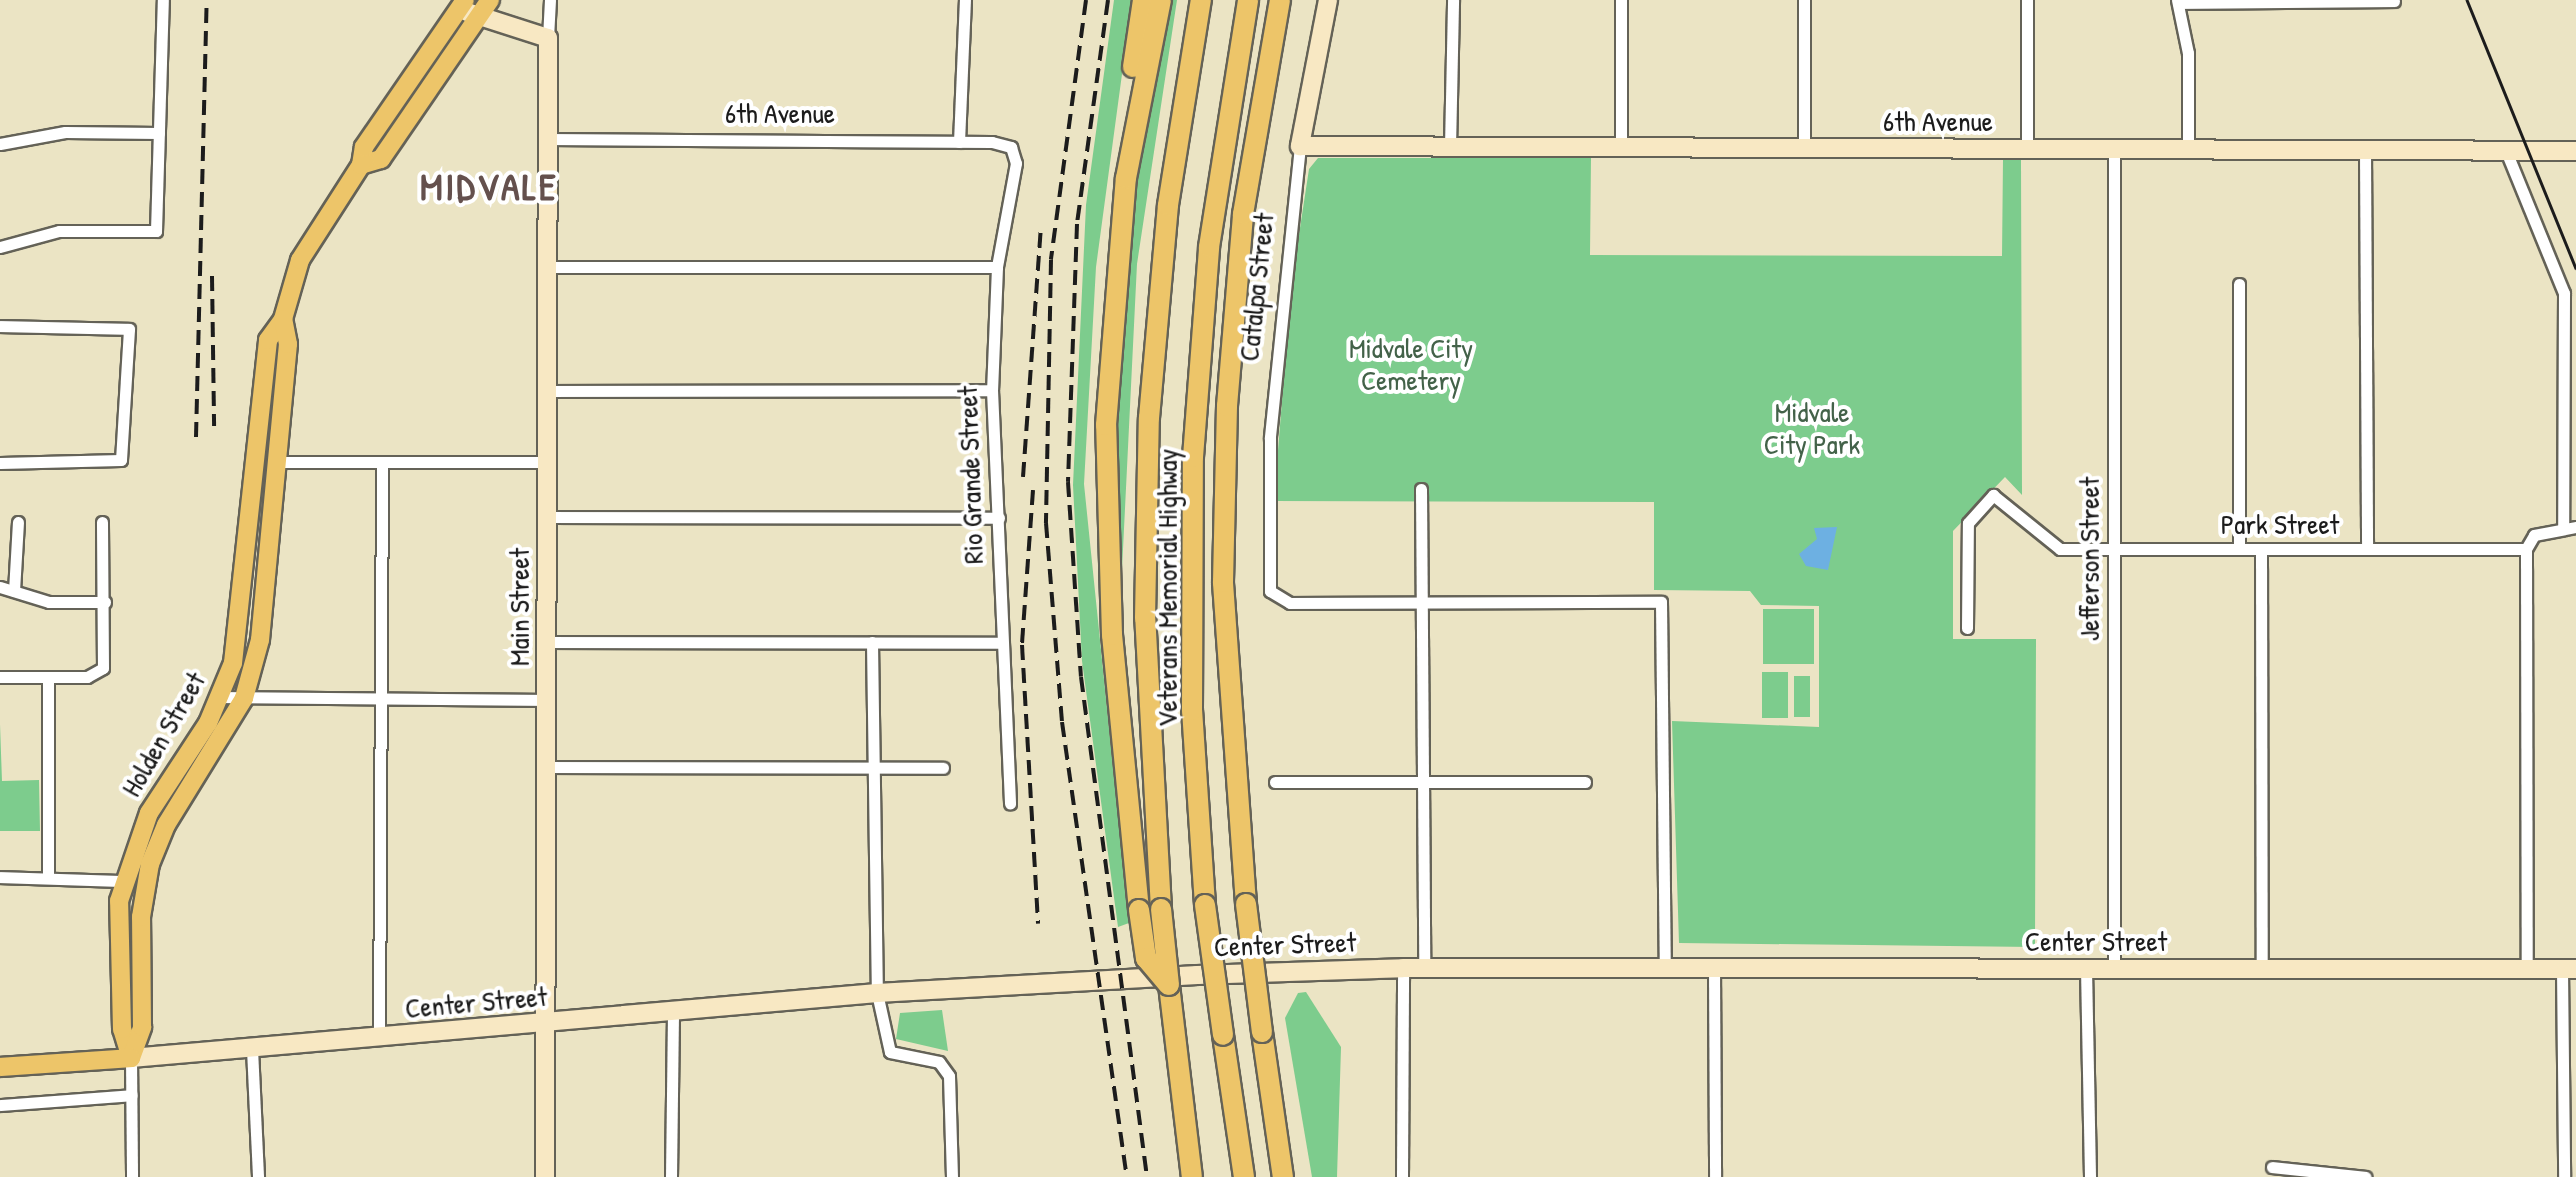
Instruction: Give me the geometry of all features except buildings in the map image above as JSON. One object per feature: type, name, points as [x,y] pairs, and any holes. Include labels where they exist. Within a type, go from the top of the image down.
[{"type":"highway","points":[[1143,0],[1115,197],[1109,593],[1146,958],[1169,986]]},
{"type":"highway","points":[[1111,328],[1130,150],[1160,0]]},
{"type":"highway","name":"Veterans Memorial Highway","points":[[1192,1177],[1161,909],[1146,671],[1149,418],[1168,205],[1201,0]]},
{"type":"highway","name":"Veterans Memorial Highway","points":[[1244,1177],[1205,905],[1192,710],[1193,457],[1209,246],[1248,0]]},
{"type":"highway","points":[[1280,0],[1243,214],[1227,406],[1224,582],[1246,904],[1283,1177]]},
{"type":"main road","name":"Holden Street","points":[[361,165],[381,159],[480,20],[490,0]]},
{"type":"main road","name":"Holden Street","points":[[131,1058],[122,1029],[118,917],[123,881],[149,813],[222,697],[242,618],[268,340],[282,319],[310,240],[361,165],[364,147],[463,4]]},
{"type":"main road","name":"Holden Street","points":[[131,1058],[142,1027],[141,917],[150,864],[166,825],[244,698],[263,618],[288,344],[282,319]]},
{"type":"main road","name":"Center Street","points":[[0,1067],[131,1058]]},
{"type":"street","points":[[0,248],[59,231],[156,230],[162,0]]},
{"type":"street","name":"Main Street","points":[[545,1177],[550,0]]},
{"type":"street","points":[[959,142],[965,0]]},
{"type":"street","name":"Catalpa Street","points":[[1328,0],[1300,146],[1271,421],[1266,582],[1277,599],[1290,603],[1422,602]]},
{"type":"street","points":[[1450,147],[1453,0]]},
{"type":"street","points":[[1621,0],[1622,147]]},
{"type":"street","points":[[1804,0],[1804,148]]},
{"type":"street","points":[[2027,0],[2027,149]]},
{"type":"street","points":[[2188,150],[2188,53],[2177,2],[2394,1]]},
{"type":"street","points":[[463,4],[480,20],[548,38]]},
{"type":"street","points":[[0,144],[65,132],[159,133]]},
{"type":"street","name":"6th Avenue","points":[[547,139],[959,142],[1011,147]]},
{"type":"street","name":"6th Avenue","points":[[1300,146],[2576,151]]},
{"type":"street","name":"Rio Grande Street","points":[[1010,804],[992,390],[997,267],[1016,164],[1011,147]]},
{"type":"street","name":"Jefferson Street","points":[[2114,150],[2114,968]]},
{"type":"street","points":[[2365,151],[2366,550]]},
{"type":"street","points":[[2506,151],[2564,292],[2570,527],[2534,535],[2526,550],[2528,969]]},
{"type":"street","points":[[547,268],[997,267]]},
{"type":"street","points":[[2238,549],[2239,284]]},
{"type":"street","points":[[0,326],[129,329],[121,460],[0,463]]},
{"type":"street","points":[[546,391],[992,390]]},
{"type":"street","points":[[277,462],[546,462]]},
{"type":"street","points":[[379,1038],[382,462]]},
{"type":"street","points":[[1421,490],[1424,968]]},
{"type":"street","name":"Park Street","points":[[1967,628],[1968,523],[1993,495],[2054,548],[2526,550]]},
{"type":"street","points":[[546,517],[999,518]]},
{"type":"street","points":[[14,591],[18,522]]},
{"type":"street","points":[[0,677],[100,672],[107,658],[102,522]]},
{"type":"street","points":[[2262,549],[2262,969]]},
{"type":"street","points":[[0,587],[55,602],[104,602]]},
{"type":"street","points":[[1422,602],[1661,602],[1665,968]]},
{"type":"street","points":[[546,642],[1000,643]]},
{"type":"street","points":[[872,642],[877,993],[890,1052],[939,1062],[949,1076],[952,1177]]},
{"type":"street","points":[[48,677],[48,877]]},
{"type":"street","points":[[222,697],[546,700]]},
{"type":"street","points":[[546,767],[943,768]]},
{"type":"street","points":[[1275,782],[1585,782]]},
{"type":"street","points":[[0,877],[123,881]]},
{"type":"street","points":[[1402,1177],[1403,968]]},
{"type":"street","name":"Center Street","points":[[131,1058],[877,993],[1403,968],[2569,969]]},
{"type":"street","points":[[1714,968],[1715,1177]]},
{"type":"street","points":[[2086,968],[2090,1177]]},
{"type":"street","points":[[2564,1177],[2569,969]]},
{"type":"street","points":[[671,1177],[672,1011]]},
{"type":"street","points":[[252,1049],[258,1177]]},
{"type":"street","name":"Holden Street","points":[[131,1058],[132,1177]]},
{"type":"street","points":[[0,1105],[132,1095]]},
{"type":"street","points":[[2272,1167],[2365,1177]]},
{"type":"green space","points":[[1114,0],[1132,0],[1096,267],[1084,484],[1129,923],[1118,927],[1082,661],[1073,485],[1086,205]]},
{"type":"green space","points":[[1166,0],[1177,0],[1137,264],[1121,590],[1113,416],[1133,185]]},
{"type":"green space","name":"Midvale City Park","points":[[1318,158],[1591,158],[1590,255],[2002,256],[2003,159],[2021,159],[2022,495],[2005,477],[1953,531],[1953,639],[2036,639],[2035,947],[1679,943],[1672,721],[1819,727],[1819,606],[1761,605],[1750,591],[1654,590],[1654,502],[1274,501],[1291,287],[1309,169]]},
{"type":"green space","points":[[1763,609],[1814,609],[1814,664],[1763,664]]},
{"type":"green space","points":[[1762,672],[1788,672],[1788,718],[1762,718]]},
{"type":"green space","points":[[1794,676],[1810,676],[1810,717],[1794,717]]},
{"type":"green space","points":[[0,724],[2,781],[39,780],[40,831],[0,831]]},
{"type":"green space","points":[[1306,992],[1341,1047],[1337,1177],[1312,1177],[1285,1018],[1298,993]]},
{"type":"green space","points":[[942,1010],[948,1051],[896,1039],[900,1013]]},
{"type":"water","points":[[1837,527],[1828,570],[1806,566],[1799,554],[1817,539],[1814,528]]},
{"type":"tram line","points":[[2467,0],[2576,268]]},
{"type":"railway","points":[[196,437],[207,0]]},
{"type":"railway","points":[[1086,0],[1051,260],[1046,523],[1062,722],[1127,1177]]},
{"type":"railway","points":[[1108,0],[1077,224],[1068,482],[1081,677],[1147,1177]]},
{"type":"railway","points":[[1023,477],[1041,228]]},
{"type":"railway","points":[[212,276],[214,426]]},
{"type":"railway","points":[[1033,490],[1022,645],[1038,924]]},
{"type":"district","name":"MIDVALE","points":[[489,187]]},
{"type":"park label","name":"Midvale City Cemetery","points":[[1411,364]]}]
